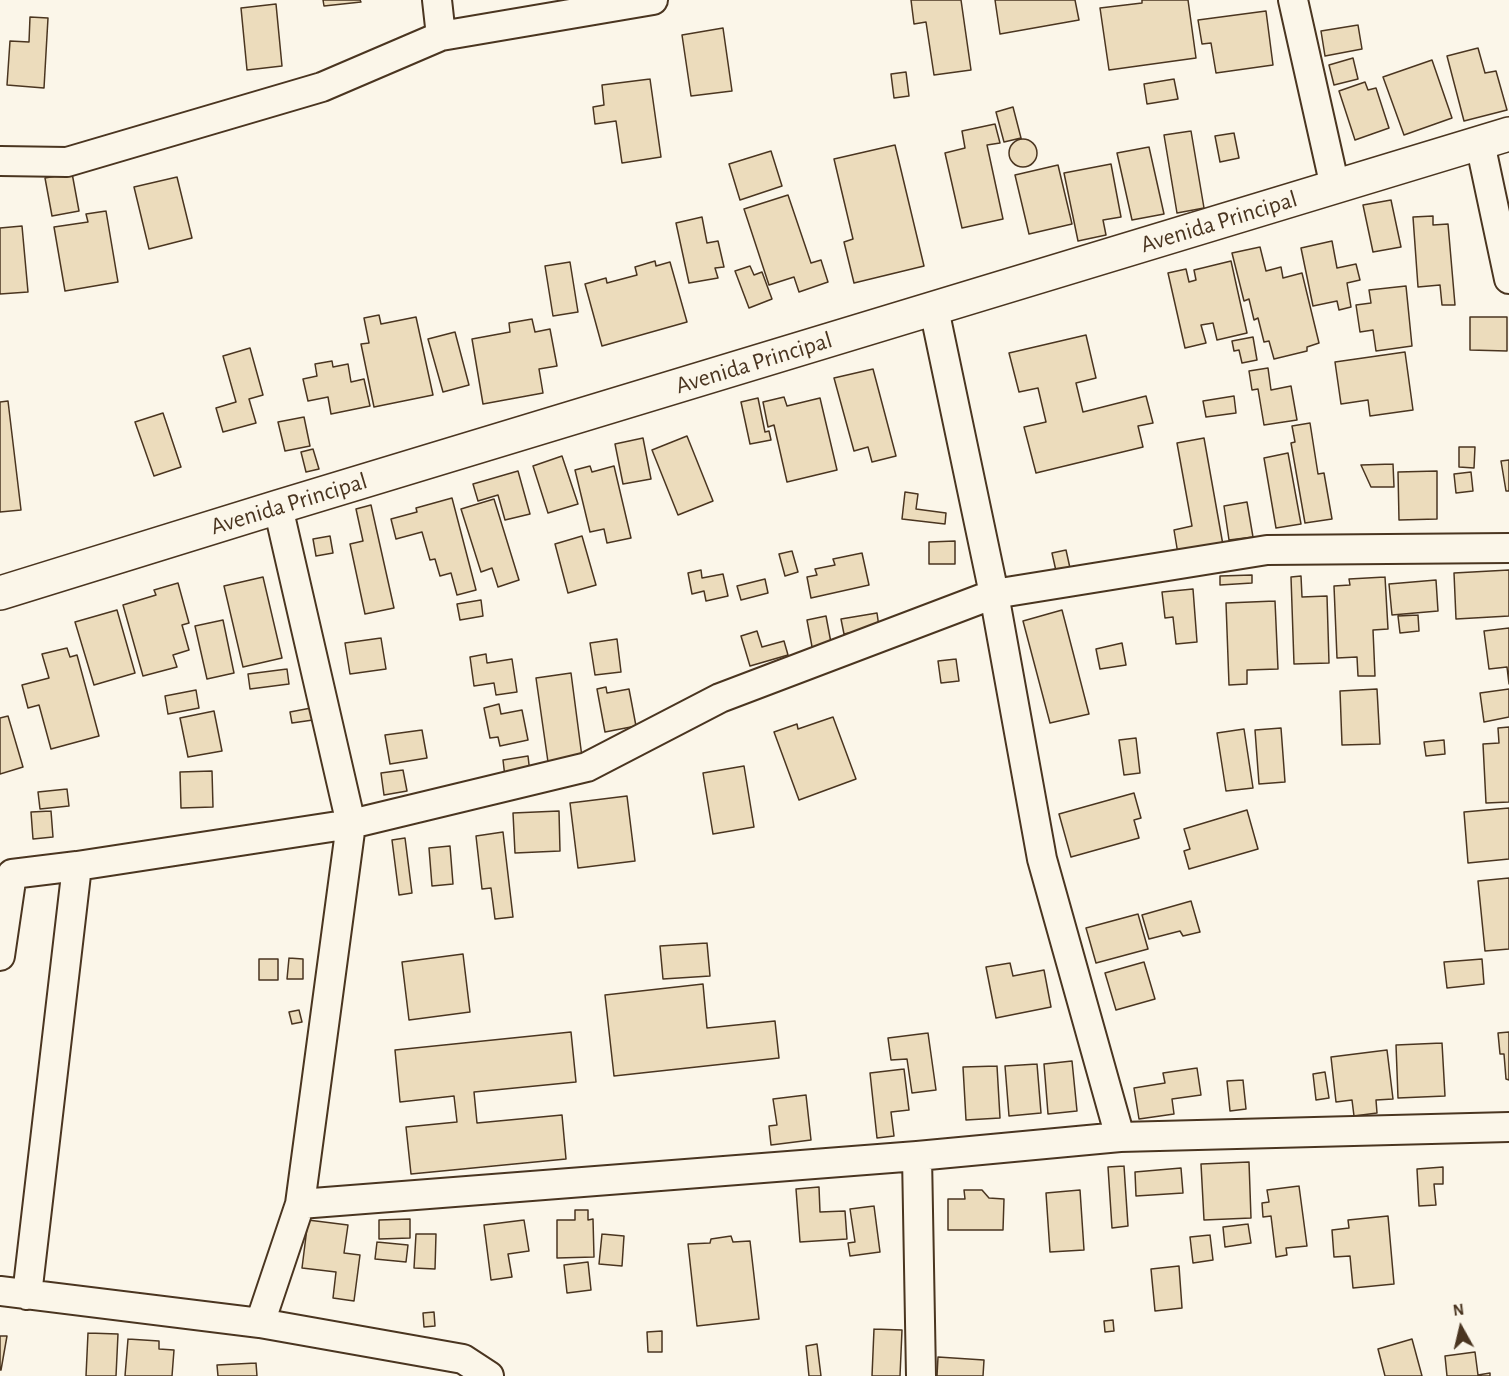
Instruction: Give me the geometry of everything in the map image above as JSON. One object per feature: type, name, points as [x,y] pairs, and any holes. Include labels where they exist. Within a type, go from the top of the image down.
[{"type":"main road","name":"Avenida Principal","points":[[0,593],[1494,139]]},
{"type":"street","points":[[437,0],[441,36]]},
{"type":"street","points":[[0,161],[67,162],[322,87],[441,36],[653,0]]},
{"type":"street","points":[[1293,0],[1335,187]]},
{"type":"street","points":[[1494,139],[1509,279]]},
{"type":"street","points":[[934,309],[994,594],[1042,860],[1120,1137]]},
{"type":"street","points":[[260,1323],[300,1204],[351,824],[278,507]]},
{"type":"street","points":[[0,956],[12,874],[351,824],[587,767],[720,698],[994,594],[1267,550],[1509,548]]},
{"type":"street","points":[[77,866],[14,1293],[260,1323],[463,1359],[489,1376]]},
{"type":"street","points":[[300,1204],[917,1156],[1120,1137],[1509,1126]]},
{"type":"street","points":[[917,1156],[921,1376]]},
{"type":"building","points":[[323,0],[360,0],[361,2],[324,6]]},
{"type":"building","points":[[911,0],[961,0],[971,70],[934,75],[926,22],[914,24]]},
{"type":"building","points":[[995,0],[1075,0],[1079,20],[1000,34]]},
{"type":"building","points":[[1142,0],[1188,0],[1196,58],[1109,70],[1100,8],[1142,3]]},
{"type":"building","points":[[276,4],[282,66],[247,70],[241,8]]},
{"type":"building","points":[[1266,11],[1273,65],[1216,73],[1211,43],[1202,44],[1198,20]]},
{"type":"building","points":[[30,17],[48,18],[44,88],[7,85],[10,41],[29,42]]},
{"type":"building","points":[[1358,25],[1362,49],[1325,56],[1321,31]]},
{"type":"building","points":[[723,28],[732,91],[691,96],[682,35]]},
{"type":"building","points":[[1478,48],[1485,73],[1496,71],[1507,110],[1464,121],[1447,56]]},
{"type":"building","points":[[1353,58],[1358,79],[1334,85],[1329,65]]},
{"type":"building","points":[[1432,60],[1452,118],[1404,135],[1383,77]]},
{"type":"building","points":[[906,72],[909,96],[894,98],[891,74]]},
{"type":"building","points":[[650,79],[661,157],[622,163],[616,121],[595,124],[593,107],[604,105],[602,85]]},
{"type":"building","points":[[1174,79],[1178,99],[1147,104],[1144,84]]},
{"type":"building","points":[[1365,82],[1368,90],[1376,88],[1389,128],[1355,140],[1339,91]]},
{"type":"building","points":[[1013,107],[1021,138],[1004,142],[996,112]]},
{"type":"building","points":[[995,124],[1000,143],[987,145],[1003,219],[962,228],[945,153],[965,148],[962,131]]},
{"type":"building","points":[[1191,131],[1204,208],[1177,213],[1164,135]]},
{"type":"building","points":[[1234,133],[1239,158],[1220,162],[1215,136]]},
{"type":"building","points":[[1023,139],[1033,143],[1037,153],[1033,163],[1023,167],[1013,163],[1009,153],[1013,143]]},
{"type":"building","points":[[895,145],[924,266],[854,283],[844,242],[853,239],[834,159]]},
{"type":"building","points":[[1149,147],[1164,214],[1132,220],[1117,153]]},
{"type":"building","points":[[771,151],[782,186],[740,200],[729,164]]},
{"type":"building","points":[[1111,164],[1121,217],[1103,220],[1106,235],[1078,241],[1064,173]]},
{"type":"building","points":[[1058,165],[1072,224],[1029,234],[1015,175]]},
{"type":"building","points":[[72,173],[79,211],[52,216],[45,178]]},
{"type":"building","points":[[177,177],[192,238],[149,249],[134,187]]},
{"type":"building","points":[[788,195],[811,263],[821,260],[828,282],[799,292],[794,277],[769,285],[744,209]]},
{"type":"building","points":[[1391,200],[1401,247],[1373,252],[1363,205]]},
{"type":"building","points":[[106,211],[118,282],[65,291],[54,227],[88,222],[86,214]]},
{"type":"building","points":[[1433,216],[1433,225],[1448,224],[1455,305],[1442,305],[1440,285],[1418,287],[1413,217]]},
{"type":"building","points":[[702,217],[707,243],[718,241],[724,267],[715,268],[718,278],[689,283],[676,223]]},
{"type":"building","points":[[22,226],[28,292],[0,294],[0,228]]},
{"type":"building","points":[[1332,241],[1337,268],[1356,264],[1360,280],[1347,283],[1351,307],[1339,310],[1337,301],[1313,306],[1301,248]]},
{"type":"building","points":[[1260,247],[1266,271],[1281,267],[1283,278],[1302,273],[1319,343],[1307,347],[1307,351],[1274,359],[1269,341],[1264,342],[1258,318],[1254,320],[1249,299],[1244,301],[1232,253]]},
{"type":"building","points":[[655,261],[656,266],[670,262],[687,322],[602,346],[585,284],[606,278],[607,283],[637,275],[635,267]]},
{"type":"building","points":[[1231,261],[1247,333],[1217,340],[1213,323],[1201,325],[1206,343],[1185,348],[1168,273],[1186,269],[1189,282],[1196,280],[1194,270]]},
{"type":"building","points":[[570,262],[578,312],[553,316],[545,266]]},
{"type":"building","points":[[750,266],[754,275],[762,272],[772,299],[749,308],[735,271]]},
{"type":"building","points":[[1406,286],[1412,346],[1376,351],[1373,330],[1360,332],[1356,305],[1371,303],[1369,290]]},
{"type":"building","points":[[379,315],[381,324],[416,317],[433,395],[374,407],[361,344],[369,343],[364,318]]},
{"type":"building","points":[[1470,317],[1507,317],[1507,351],[1470,350]]},
{"type":"building","points":[[532,319],[535,332],[550,329],[557,366],[539,369],[543,393],[483,404],[472,339],[510,332],[509,323]]},
{"type":"building","points":[[455,332],[469,385],[443,392],[428,339]]},
{"type":"building","points":[[1086,335],[1096,378],[1076,383],[1083,412],[1146,396],[1153,423],[1138,426],[1143,447],[1036,473],[1024,427],[1046,422],[1038,388],[1019,392],[1009,353]]},
{"type":"building","points":[[1253,337],[1257,360],[1242,363],[1239,350],[1234,351],[1232,341]]},
{"type":"building","points":[[250,348],[263,395],[249,399],[256,423],[223,432],[216,408],[236,402],[223,356]]},
{"type":"building","points":[[1405,352],[1413,410],[1370,416],[1368,400],[1341,404],[1335,362]]},
{"type":"building","points":[[332,361],[333,367],[348,364],[351,382],[364,379],[370,406],[331,414],[328,397],[308,401],[303,379],[317,376],[315,364]]},
{"type":"building","points":[[1268,368],[1271,390],[1291,386],[1297,420],[1264,425],[1258,389],[1252,390],[1249,371]]},
{"type":"building","points":[[873,369],[896,456],[872,462],[868,447],[854,451],[834,378]]},
{"type":"building","points":[[1234,396],[1236,413],[1206,417],[1203,401]]},
{"type":"building","points":[[784,397],[787,406],[820,398],[837,470],[787,482],[774,425],[768,427],[763,402]]},
{"type":"building","points":[[758,398],[765,432],[769,431],[771,440],[750,444],[741,402]]},
{"type":"building","points":[[8,401],[21,510],[0,512],[0,402]]},
{"type":"building","points":[[163,413],[181,467],[154,476],[135,422]]},
{"type":"building","points":[[304,417],[310,446],[285,451],[278,422]]},
{"type":"building","points":[[1310,423],[1318,474],[1324,473],[1332,519],[1305,523],[1291,443],[1295,442],[1292,426]]},
{"type":"building","points":[[687,436],[713,501],[678,515],[652,450]]},
{"type":"building","points":[[643,438],[651,479],[623,484],[615,444]]},
{"type":"building","points":[[1204,438],[1223,545],[1178,554],[1174,530],[1192,526],[1177,443]]},
{"type":"building","points":[[1459,447],[1475,447],[1474,468],[1459,467]]},
{"type":"building","points":[[313,449],[319,469],[306,472],[301,452]]},
{"type":"building","points":[[1288,453],[1301,524],[1276,528],[1264,458]]},
{"type":"building","points":[[562,456],[578,504],[548,513],[533,466]]},
{"type":"building","points":[[1509,460],[1509,491],[1506,491],[1501,461]]},
{"type":"building","points":[[1393,464],[1394,487],[1371,487],[1361,465]]},
{"type":"building","points":[[590,466],[592,472],[614,466],[631,538],[607,543],[604,529],[590,532],[575,470]]},
{"type":"building","points":[[518,471],[530,514],[505,520],[498,495],[478,501],[473,484]]},
{"type":"building","points":[[1437,471],[1437,519],[1399,520],[1398,472]]},
{"type":"building","points":[[1471,472],[1473,491],[1456,493],[1454,474]]},
{"type":"building","points":[[905,492],[918,494],[916,509],[946,513],[945,524],[902,519]]},
{"type":"building","points":[[452,498],[476,590],[457,595],[451,573],[440,576],[435,559],[430,560],[422,532],[396,539],[391,519],[417,512],[416,508]]},
{"type":"building","points":[[494,499],[519,580],[498,587],[492,568],[481,572],[461,509]]},
{"type":"building","points":[[1247,502],[1253,537],[1229,540],[1224,506]]},
{"type":"building","points":[[371,505],[394,608],[365,614],[350,544],[363,541],[356,509]]},
{"type":"building","points":[[330,536],[333,553],[316,556],[313,539]]},
{"type":"building","points":[[582,536],[596,585],[568,593],[555,544]]},
{"type":"building","points":[[955,541],[955,564],[929,564],[929,542]]},
{"type":"building","points":[[1066,550],[1070,568],[1056,571],[1052,553]]},
{"type":"building","points":[[792,551],[798,572],[785,576],[779,554]]},
{"type":"building","points":[[862,553],[869,585],[811,598],[807,577],[817,575],[815,569],[835,565],[833,559]]},
{"type":"building","points":[[701,570],[702,578],[723,574],[728,596],[706,601],[704,591],[692,594],[688,573]]},
{"type":"building","points":[[1509,570],[1509,616],[1456,619],[1454,573]]},
{"type":"building","points":[[1252,575],[1252,583],[1220,585],[1220,576]]},
{"type":"building","points":[[1301,576],[1302,597],[1327,596],[1329,663],[1294,664],[1291,577]]},
{"type":"building","points":[[263,577],[282,658],[243,667],[224,586]]},
{"type":"building","points":[[1385,577],[1388,629],[1373,630],[1375,676],[1358,676],[1357,657],[1337,658],[1334,586],[1350,585],[1349,579]]},
{"type":"building","points":[[765,579],[768,593],[741,600],[737,586]]},
{"type":"building","points":[[1436,580],[1438,611],[1392,615],[1389,584]]},
{"type":"building","points":[[178,583],[189,623],[182,625],[189,650],[173,655],[177,667],[143,676],[123,605],[156,595],[154,590]]},
{"type":"building","points":[[1193,589],[1197,642],[1176,644],[1173,617],[1165,618],[1162,592]]},
{"type":"building","points":[[481,600],[483,616],[460,620],[457,604]]},
{"type":"building","points":[[1275,601],[1278,669],[1247,670],[1247,684],[1229,685],[1226,603]]},
{"type":"building","points":[[117,610],[135,673],[94,685],[75,622]]},
{"type":"building","points":[[1062,610],[1089,714],[1050,723],[1023,621]]},
{"type":"building","points":[[877,613],[879,627],[844,634],[841,619]]},
{"type":"building","points":[[1418,615],[1419,631],[1400,633],[1398,616]]},
{"type":"building","points":[[826,616],[832,648],[813,652],[807,620]]},
{"type":"building","points":[[223,620],[234,673],[207,679],[195,626]]},
{"type":"building","points":[[1509,628],[1509,684],[1507,667],[1489,669],[1484,631]]},
{"type":"building","points":[[757,631],[762,647],[784,641],[788,655],[750,666],[741,636]]},
{"type":"building","points":[[381,638],[386,669],[350,674],[345,643]]},
{"type":"building","points":[[617,639],[621,672],[595,675],[590,643]]},
{"type":"building","points":[[1122,643],[1126,665],[1100,669],[1096,649]]},
{"type":"building","points":[[67,648],[70,657],[77,655],[99,736],[51,749],[39,705],[28,708],[22,685],[49,678],[42,654]]},
{"type":"building","points":[[486,654],[487,663],[512,659],[517,692],[496,695],[494,683],[474,686],[470,657]]},
{"type":"building","points":[[956,659],[959,681],[941,683],[938,661]]},
{"type":"building","points":[[287,669],[289,684],[250,689],[248,674]]},
{"type":"building","points":[[571,673],[582,757],[548,762],[536,678]]},
{"type":"building","points":[[606,687],[607,693],[629,689],[636,726],[605,732],[597,689]]},
{"type":"building","points":[[1377,689],[1380,744],[1342,745],[1340,691]]},
{"type":"building","points":[[1509,689],[1509,717],[1484,722],[1480,693]]},
{"type":"building","points":[[196,690],[199,708],[168,714],[165,696]]},
{"type":"building","points":[[499,704],[501,714],[522,710],[528,740],[500,746],[498,737],[490,738],[484,708]]},
{"type":"building","points":[[311,708],[313,720],[292,723],[290,712]]},
{"type":"building","points":[[214,711],[222,751],[188,757],[180,718]]},
{"type":"building","points":[[8,716],[23,767],[0,774],[0,718]]},
{"type":"building","points":[[833,717],[856,779],[799,800],[774,732],[797,724],[798,729]]},
{"type":"building","points":[[1509,727],[1509,802],[1486,803],[1483,744],[1499,743],[1498,728]]},
{"type":"building","points":[[1281,728],[1285,782],[1259,784],[1255,730]]},
{"type":"building","points":[[1244,729],[1253,788],[1226,791],[1217,733]]},
{"type":"building","points":[[422,730],[427,758],[390,764],[385,735]]},
{"type":"building","points":[[1136,738],[1140,773],[1124,775],[1119,740]]},
{"type":"building","points":[[1444,740],[1445,754],[1426,756],[1424,742]]},
{"type":"building","points":[[528,756],[530,773],[505,777],[503,760]]},
{"type":"building","points":[[744,766],[754,827],[713,834],[703,773]]},
{"type":"building","points":[[403,770],[407,791],[384,795],[381,773]]},
{"type":"building","points":[[212,771],[213,807],[181,808],[180,772]]},
{"type":"building","points":[[67,789],[69,806],[40,809],[38,792]]},
{"type":"building","points":[[1134,793],[1141,818],[1134,820],[1139,838],[1071,857],[1059,814]]},
{"type":"building","points":[[627,796],[635,861],[578,868],[570,803]]},
{"type":"building","points":[[1509,808],[1509,859],[1468,863],[1464,812]]},
{"type":"building","points":[[1247,810],[1258,849],[1189,869],[1184,851],[1190,849],[1184,829]]},
{"type":"building","points":[[51,811],[53,837],[33,839],[31,812]]},
{"type":"building","points":[[559,811],[560,851],[515,853],[513,813]]},
{"type":"building","points":[[503,832],[513,917],[495,919],[491,888],[482,889],[476,836]]},
{"type":"building","points":[[405,838],[412,893],[399,895],[392,840]]},
{"type":"building","points":[[450,846],[453,884],[432,886],[429,848]]},
{"type":"building","points":[[1509,878],[1509,949],[1485,951],[1478,881]]},
{"type":"building","points":[[1191,901],[1200,932],[1183,936],[1180,931],[1149,939],[1142,915]]},
{"type":"building","points":[[1138,914],[1148,949],[1096,963],[1086,928]]},
{"type":"building","points":[[707,943],[710,976],[663,979],[660,946]]},
{"type":"building","points":[[463,954],[470,1012],[409,1020],[402,962]]},
{"type":"building","points":[[289,958],[303,959],[303,979],[287,979]]},
{"type":"building","points":[[259,959],[278,959],[278,980],[259,980]]},
{"type":"building","points":[[1482,959],[1484,984],[1447,988],[1444,962]]},
{"type":"building","points":[[1144,962],[1155,999],[1116,1010],[1105,973]]},
{"type":"building","points":[[1010,963],[1013,976],[1044,970],[1051,1007],[996,1018],[986,967]]},
{"type":"building","points":[[703,984],[707,1028],[775,1021],[779,1058],[614,1076],[605,995]]},
{"type":"building","points":[[299,1010],[302,1022],[292,1024],[289,1012]]},
{"type":"building","points":[[571,1032],[576,1082],[474,1092],[477,1123],[562,1115],[566,1159],[411,1174],[406,1127],[457,1122],[454,1096],[400,1102],[395,1050]]},
{"type":"building","points":[[1509,1032],[1509,1080],[1506,1079],[1504,1054],[1500,1054],[1498,1033]]},
{"type":"building","points":[[928,1033],[936,1090],[912,1093],[907,1059],[891,1060],[888,1038]]},
{"type":"building","points":[[1442,1043],[1445,1096],[1398,1098],[1396,1045]]},
{"type":"building","points":[[1387,1050],[1393,1099],[1376,1100],[1377,1113],[1354,1116],[1352,1100],[1336,1102],[1331,1057]]},
{"type":"building","points":[[1072,1061],[1077,1111],[1048,1114],[1044,1064]]},
{"type":"building","points":[[1037,1064],[1041,1113],[1009,1116],[1005,1066]]},
{"type":"building","points":[[997,1066],[1000,1118],[966,1120],[963,1067]]},
{"type":"building","points":[[1197,1068],[1201,1095],[1172,1099],[1174,1114],[1139,1119],[1134,1088],[1165,1083],[1163,1073]]},
{"type":"building","points":[[904,1069],[909,1110],[891,1112],[894,1136],[877,1138],[870,1073]]},
{"type":"building","points":[[1325,1072],[1329,1098],[1316,1100],[1313,1074]]},
{"type":"building","points":[[1243,1080],[1246,1109],[1230,1111],[1227,1081]]},
{"type":"building","points":[[806,1095],[811,1140],[771,1145],[769,1126],[777,1125],[773,1099]]},
{"type":"building","points":[[1249,1162],[1251,1218],[1204,1220],[1201,1164]]},
{"type":"building","points":[[1124,1166],[1128,1226],[1112,1228],[1108,1167]]},
{"type":"building","points":[[1443,1167],[1443,1184],[1434,1184],[1436,1205],[1419,1206],[1417,1169]]},
{"type":"building","points":[[1181,1168],[1183,1193],[1136,1196],[1135,1172]]},
{"type":"building","points":[[1299,1186],[1307,1246],[1286,1248],[1287,1255],[1276,1257],[1271,1216],[1263,1217],[1262,1203],[1269,1202],[1267,1190]]},
{"type":"building","points":[[819,1187],[820,1212],[845,1211],[847,1239],[800,1242],[796,1189]]},
{"type":"building","points":[[964,1190],[982,1190],[989,1198],[1004,1199],[1003,1230],[948,1230],[948,1199],[965,1199]]},
{"type":"building","points":[[1080,1190],[1084,1250],[1050,1252],[1046,1193]]},
{"type":"building","points":[[874,1206],[880,1252],[850,1256],[848,1243],[855,1242],[850,1209]]},
{"type":"building","points":[[575,1210],[588,1210],[588,1220],[593,1219],[594,1257],[557,1258],[557,1220],[575,1220]]},
{"type":"building","points":[[1388,1216],[1394,1284],[1353,1288],[1350,1256],[1334,1257],[1332,1230],[1349,1228],[1348,1220]]},
{"type":"building","points":[[410,1219],[410,1238],[379,1239],[379,1220]]},
{"type":"building","points":[[308,1220],[348,1225],[344,1253],[360,1255],[354,1301],[333,1298],[336,1272],[302,1268]]},
{"type":"building","points":[[524,1220],[529,1251],[508,1254],[512,1277],[491,1280],[484,1225]]},
{"type":"building","points":[[1248,1224],[1251,1243],[1225,1247],[1223,1227]]},
{"type":"building","points":[[416,1234],[436,1234],[435,1269],[414,1268]]},
{"type":"building","points":[[602,1234],[624,1236],[622,1266],[599,1264]]},
{"type":"building","points":[[1210,1235],[1213,1260],[1193,1263],[1190,1237]]},
{"type":"building","points":[[731,1236],[733,1242],[750,1241],[759,1319],[697,1326],[688,1244],[710,1243],[711,1239]]},
{"type":"building","points":[[377,1242],[408,1245],[406,1262],[375,1259]]},
{"type":"building","points":[[588,1262],[591,1290],[567,1293],[564,1265]]},
{"type":"building","points":[[1179,1266],[1182,1308],[1155,1311],[1151,1269]]},
{"type":"building","points":[[434,1312],[435,1326],[424,1327],[423,1313]]},
{"type":"building","points":[[1113,1320],[1114,1331],[1105,1332],[1104,1321]]},
{"type":"building","points":[[874,1329],[902,1330],[900,1376],[872,1376]]},
{"type":"building","points":[[662,1331],[662,1352],[648,1352],[647,1332]]},
{"type":"building","points":[[88,1333],[118,1334],[116,1376],[86,1376]]},
{"type":"building","points":[[0,1336],[7,1336],[1,1370],[0,1370]]},
{"type":"building","points":[[128,1339],[159,1341],[159,1349],[174,1350],[172,1376],[125,1376]]},
{"type":"building","points":[[1412,1339],[1422,1376],[1385,1376],[1378,1349]]},
{"type":"building","points":[[817,1344],[821,1376],[809,1376],[806,1346]]},
{"type":"building","points":[[1475,1352],[1478,1375],[1490,1373],[1490,1376],[1447,1376],[1445,1356]]},
{"type":"building","points":[[938,1357],[984,1360],[983,1376],[937,1376]]},
{"type":"building","points":[[256,1363],[257,1376],[218,1376],[217,1365]]}]
